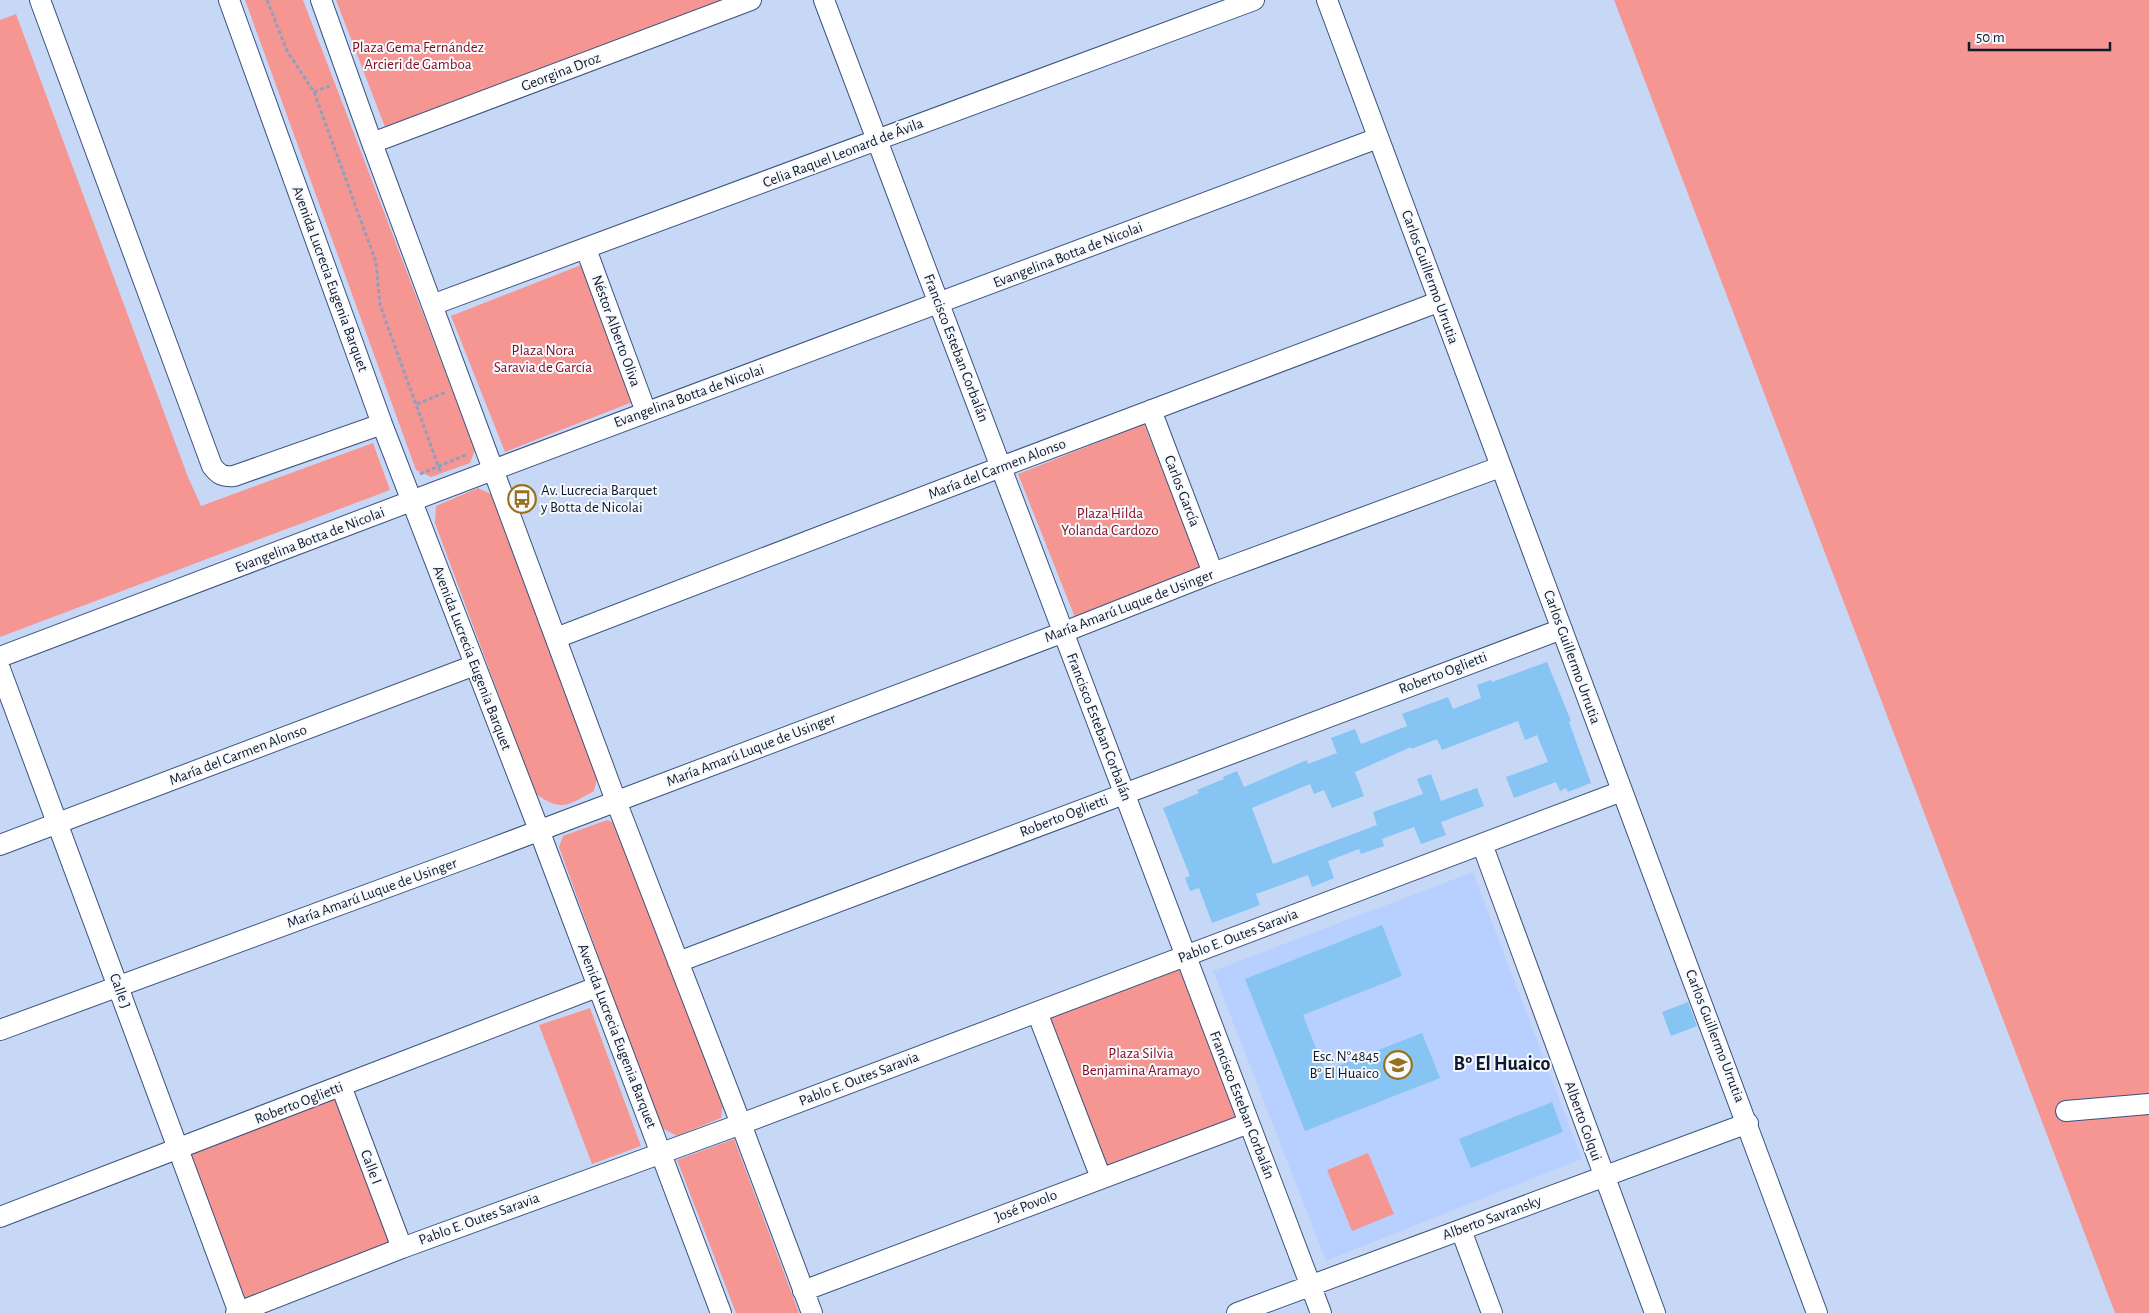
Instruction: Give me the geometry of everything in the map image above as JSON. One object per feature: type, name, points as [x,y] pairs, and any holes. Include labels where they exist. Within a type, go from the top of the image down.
[{"type":"street","points":[[40,0],[212,466],[219,475],[225,477],[234,476],[382,424]]},
{"type":"street","name":"Avenida Lucrecia Eugenia Barquet","points":[[229,0],[382,424],[539,830],[721,1313]]},
{"type":"street","points":[[321,0],[484,447],[616,800],[812,1313]]},
{"type":"street","name":"Georgina Droz","points":[[372,143],[751,0]]},
{"type":"street","name":"Francisco Esteban Corbalán","points":[[824,0],[1320,1313]]},
{"type":"street","name":"Celia Raquel Leonard de Ávila","points":[[432,305],[1254,0]]},
{"type":"street","name":"Carlos Guillermo Urrutia","points":[[1327,0],[1438,302],[1748,1123],[1817,1313]]},
{"type":"street","name":"Evangelina Botta de Nicolai","points":[[0,657],[646,412],[1378,138]]},
{"type":"street","name":"Néstor Alberto Oliva","points":[[586,249],[646,412]]},
{"type":"street","name":"María del Carmen Alonso","points":[[556,638],[1001,466],[1438,302]]},
{"type":"street","name":"Carlos García","points":[[1151,410],[1213,573]]},
{"type":"street","name":"María Amarú Luque de Usinger","points":[[0,1030],[539,830],[1064,632],[1213,573],[1500,466]]},
{"type":"street","name":"Roberto Oglietti","points":[[678,962],[1562,629]]},
{"type":"street","name":"María del Carmen Alonso","points":[[0,845],[475,665]]},
{"type":"street","name":"Calle J","points":[[0,669],[238,1313]]},
{"type":"street","name":"Pablo E. Outes Saravia","points":[[238,1313],[402,1248],[741,1124],[1622,791]]},
{"type":"street","name":"Alberto Colqui","points":[[1482,844],[1603,1177],[1655,1313]]},
{"type":"street","name":"Roberto Oglietti","points":[[0,1217],[598,987]]},
{"type":"street","points":[[1037,1012],[1101,1178]]},
{"type":"street","name":"Calle I","points":[[341,1086],[402,1248]]},
{"type":"street","points":[[2066,1111],[2149,1104]]},
{"type":"street","name":"José Povolo","points":[[803,1291],[1249,1123]]},
{"type":"street","name":"Alberto Savransky","points":[[1237,1313],[1748,1123]]},
{"type":"street","points":[[1461,1230],[1492,1313]]},
{"type":"path","points":[[266,0],[287,51],[314,92],[376,262],[380,305],[446,488]]},
{"type":"path","points":[[416,404],[462,386]]},
{"type":"path","points":[[404,481],[484,447]]},
{"type":"shaded area","name":"Esc. N°4845 B° El Huaico","points":[[1473,872],[1582,1159],[1326,1261],[1213,971]]},
{"type":"green space","points":[[245,0],[303,0],[475,450],[470,463],[431,477],[416,470]]},
{"type":"green space","name":"Plaza Gema Fernández Arcieri de Gamboa","points":[[336,0],[733,0],[385,127]]},
{"type":"green space","points":[[1614,0],[2149,0],[2149,1313],[2115,1313]]},
{"type":"green space","points":[[16,14],[188,477],[201,506],[373,443],[390,490],[0,637],[0,20]]},
{"type":"green space","name":"Plaza Nora Saravia de García","points":[[581,265],[635,401],[505,452],[451,316]]},
{"type":"green space","name":"Plaza Hilda Yolanda Cardozo","points":[[1144,424],[1202,570],[1076,620],[1018,474]]},
{"type":"green space","points":[[478,488],[495,496],[599,771],[594,791],[564,805],[552,803],[535,793],[435,523],[436,506]]},
{"type":"green space","points":[[607,820],[618,824],[723,1104],[721,1118],[677,1136],[660,1127],[559,847],[563,836]]},
{"type":"green space","name":"Plaza Silvia Benjamina Aramayo","points":[[1186,956],[1249,1123],[1101,1178],[1037,1012]]},
{"type":"green space","points":[[590,1008],[641,1146],[592,1164],[539,1025]]},
{"type":"green space","points":[[337,1098],[392,1243],[242,1300],[188,1154]]},
{"type":"green space","points":[[734,1139],[799,1313],[736,1313],[677,1160]]},
{"type":"green space","points":[[1368,1153],[1394,1214],[1352,1231],[1327,1170]]},
{"type":"building","points":[[1547,662],[1571,721],[1569,722],[1591,783],[1568,792],[1566,788],[1560,791],[1556,782],[1514,798],[1506,777],[1548,762],[1537,735],[1525,740],[1518,721],[1442,750],[1437,739],[1411,749],[1411,747],[1355,772],[1364,796],[1332,808],[1324,790],[1314,794],[1310,784],[1252,808],[1273,864],[1377,825],[1373,812],[1423,794],[1417,779],[1431,774],[1441,801],[1477,788],[1484,806],[1441,822],[1446,835],[1421,844],[1414,827],[1382,839],[1384,846],[1361,854],[1359,849],[1328,861],[1334,878],[1312,887],[1308,875],[1256,894],[1260,905],[1212,923],[1199,888],[1190,891],[1185,878],[1190,876],[1163,808],[1199,793],[1197,790],[1224,779],[1223,777],[1237,771],[1244,787],[1307,760],[1308,764],[1337,753],[1331,738],[1355,729],[1361,744],[1407,726],[1402,714],[1448,697],[1453,709],[1481,698],[1477,685],[1491,680],[1492,682]]},
{"type":"building","points":[[1382,925],[1402,976],[1303,1015],[1325,1071],[1422,1033],[1440,1078],[1305,1131],[1245,979]]},
{"type":"building","points":[[1688,1002],[1697,1026],[1671,1036],[1662,1012]]},
{"type":"building","points":[[1552,1102],[1563,1132],[1471,1168],[1459,1139]]},
{"type":"place","name":"Av. Lucrecia Barquet y Botta de Nicolai","points":[[522,499]]},
{"type":"place","name":"Esc. N°4845 B° El Huaico","points":[[1398,1065]]},
{"type":"district","name":"Bº El Huaico","points":[[1502,1064]]}]
